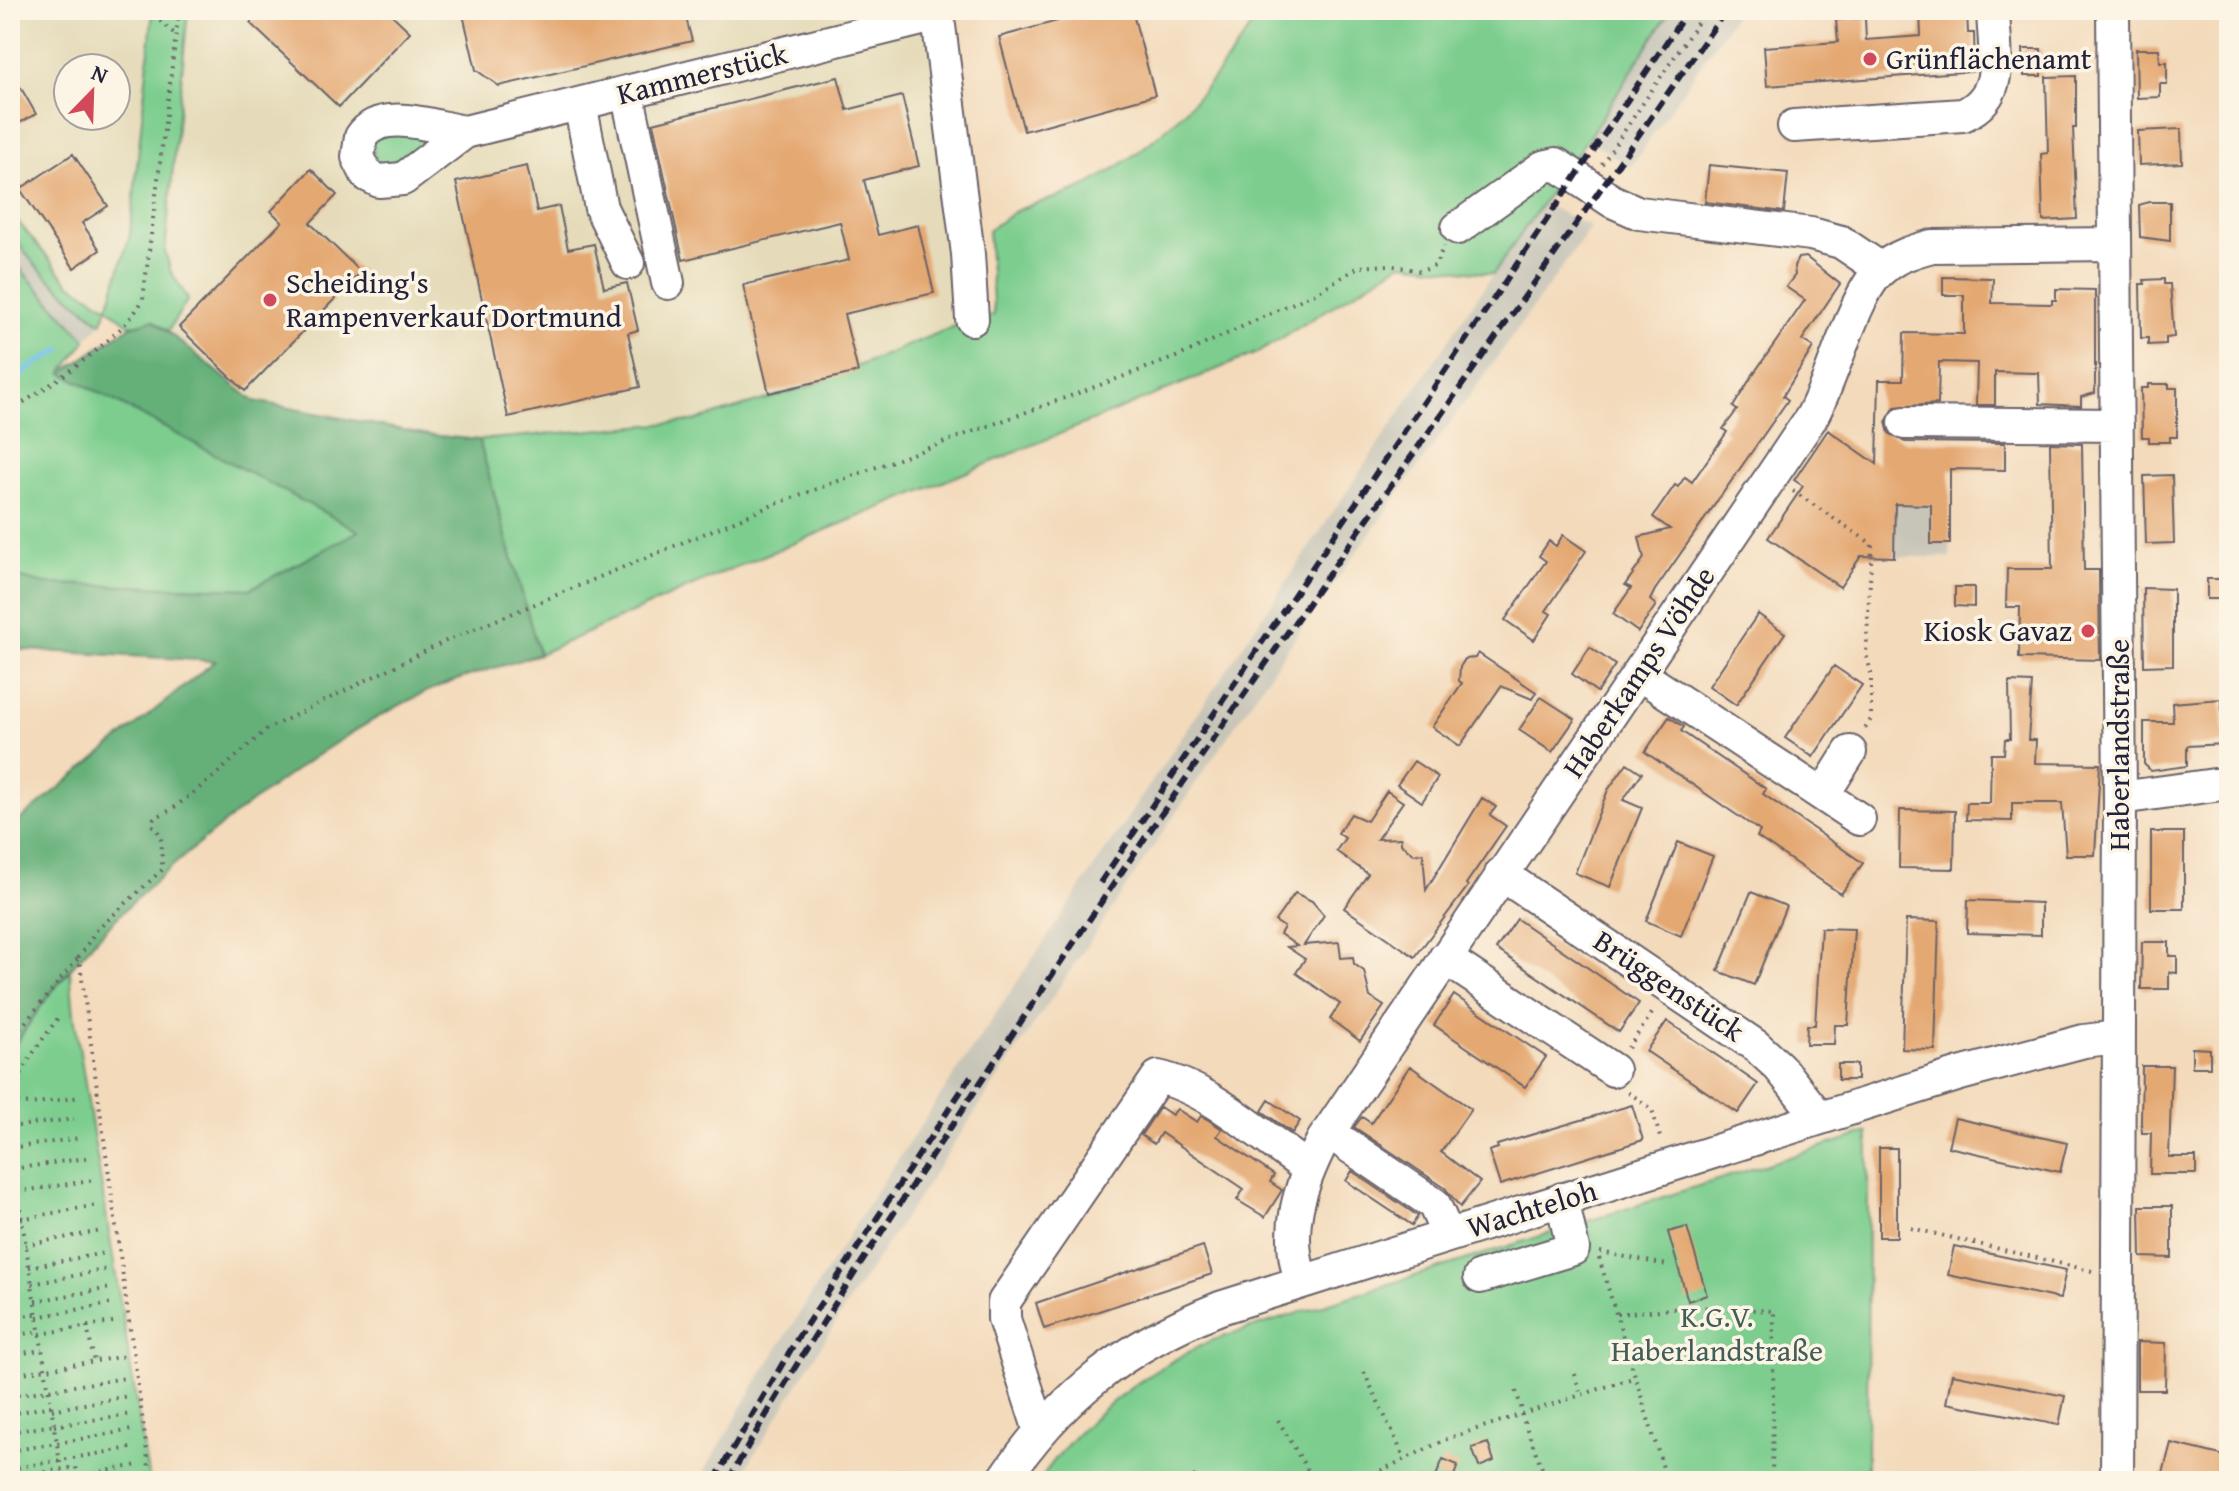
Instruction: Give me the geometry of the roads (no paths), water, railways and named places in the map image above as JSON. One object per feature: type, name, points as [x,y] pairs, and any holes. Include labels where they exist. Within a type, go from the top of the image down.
[{"type":"street","points":[[1794,126],[1963,115],[1980,107],[1995,79],[1993,10]]},
{"type":"street","name":"Haberlandstraße","points":[[2113,10],[2120,798],[2117,1481]]},
{"type":"street","name":"Kammerstück","points":[[465,132],[938,13],[968,254],[972,319]]},
{"type":"street","points":[[627,92],[668,283]]},
{"type":"street","points":[[580,104],[601,208],[628,263]]},
{"type":"street","points":[[1458,228],[1543,167],[1556,164],[1612,201],[1639,213],[1811,234],[1841,242],[1881,269]]},
{"type":"street","name":"Haberkamps Vöhde","points":[[1301,1280],[1292,1243],[1297,1201],[1308,1168],[1342,1110],[1825,394],[1859,301],[1881,269],[1906,253],[1932,246],[2115,244]]},
{"type":"street","points":[[1905,423],[2117,425]]},
{"type":"street","points":[[1639,674],[1859,819]]},
{"type":"street","points":[[1823,795],[1850,752]]},
{"type":"street","points":[[2120,798],[2229,783]]},
{"type":"street","name":"Brüggenstück","points":[[1501,874],[1756,1046],[1779,1067],[1819,1117]]},
{"type":"street","points":[[1445,958],[1613,1070]]},
{"type":"street","name":"Wachteloh","points":[[1003,1481],[1040,1431],[1093,1377],[1145,1341],[1220,1308],[1960,1074],[2084,1041],[2117,1037]]},
{"type":"street","points":[[1040,1431],[1004,1319],[1004,1302],[1158,1077],[1176,1081],[1201,1094],[1308,1168]]},
{"type":"street","points":[[1346,1144],[1434,1204],[1448,1235]]},
{"type":"street","points":[[1480,1277],[1573,1249],[1562,1199]]},
{"type":"waterway","points":[[10,390],[26,370],[60,350]]},
{"type":"railway","points":[[1100,883],[1688,10]]},
{"type":"railway","points":[[728,1481],[863,1260],[1094,913],[1272,654],[1726,10]]},
{"type":"railway","points":[[714,1481],[797,1339],[971,1076]]},
{"type":"place","name":"Grünflächenamt","points":[[1870,59]]},
{"type":"place","name":"Scheiding's Rampenverkauf Dortmund","points":[[270,300]]},
{"type":"place","name":"Kiosk Gavaz","points":[[2088,631]]},
{"type":"park label","name":"K.G.V. Haberlandstraße","points":[[1717,1334]]}]
